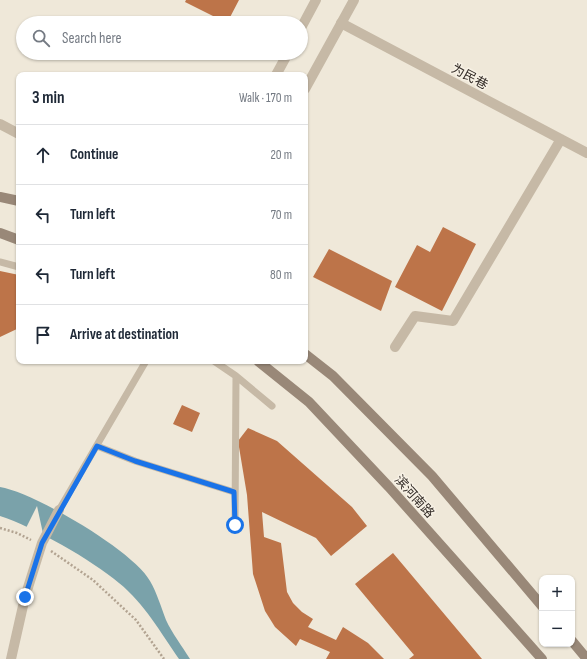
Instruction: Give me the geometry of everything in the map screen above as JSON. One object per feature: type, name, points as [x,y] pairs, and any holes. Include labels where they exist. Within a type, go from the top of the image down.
[{"type":"main road","points":[[0,197],[16,200]]},
{"type":"main road","points":[[0,233],[16,239]]},
{"type":"main road","name":"滨河南路","points":[[308,356],[333,376],[432,476],[539,602]]},
{"type":"main road","name":"滨河南路","points":[[262,364],[309,402],[389,487],[542,659]]},
{"type":"main road","points":[[575,645],[587,659]]},
{"type":"street","points":[[307,16],[316,0]]},
{"type":"street","points":[[308,83],[354,0]]},
{"type":"street","name":"为民巷","points":[[341,23],[587,152]]},
{"type":"street","points":[[278,72],[284,60]]},
{"type":"street","points":[[0,124],[16,132]]},
{"type":"street","points":[[395,347],[415,316],[453,321],[562,139]]},
{"type":"street","points":[[11,659],[25,597],[42,543],[59,510]]},
{"type":"lane","points":[[0,262],[16,266]]},
{"type":"lane","points":[[59,510],[144,364]]},
{"type":"lane","points":[[218,364],[236,376],[272,406]]},
{"type":"lane","points":[[235,525],[234,492],[236,376]]},
{"type":"lane","points":[[97,446],[135,461],[234,492]]},
{"type":"path","points":[[0,528],[17,533],[37,544]]},
{"type":"path","points":[[50,550],[93,580],[136,620],[164,659]]},
{"type":"water","points":[[0,487],[15,491],[58,511],[104,539],[124,554],[150,581],[168,625],[190,659],[179,659],[144,609],[128,591],[108,574],[62,545],[29,528],[0,516]]},
{"type":"pier","points":[[37,506],[44,538],[25,530]]},
{"type":"pier","points":[[0,629],[35,652],[33,659],[0,659]]},
{"type":"building","points":[[186,0],[239,0],[231,16],[213,16],[185,2]]},
{"type":"building","points":[[443,227],[476,244],[442,311],[395,287],[417,245],[430,252]]},
{"type":"building","points":[[329,249],[392,281],[381,311],[313,277]]},
{"type":"building","points":[[0,271],[16,274],[16,329],[0,337]]},
{"type":"building","points":[[182,405],[200,413],[192,432],[173,424]]},
{"type":"building","points":[[248,428],[277,441],[352,507],[367,526],[331,556],[316,538],[262,512],[264,537],[281,543],[287,592],[293,603],[302,612],[313,619],[308,627],[336,640],[343,627],[368,643],[384,659],[326,659],[330,652],[300,639],[296,646],[275,627],[265,611],[253,574],[247,495],[238,441]]},
{"type":"building","points":[[393,553],[482,659],[409,659],[414,655],[355,584]]},
{"type":"route","points":[[25,597],[42,543],[59,510],[97,446],[135,461],[234,492],[235,525]]}]
